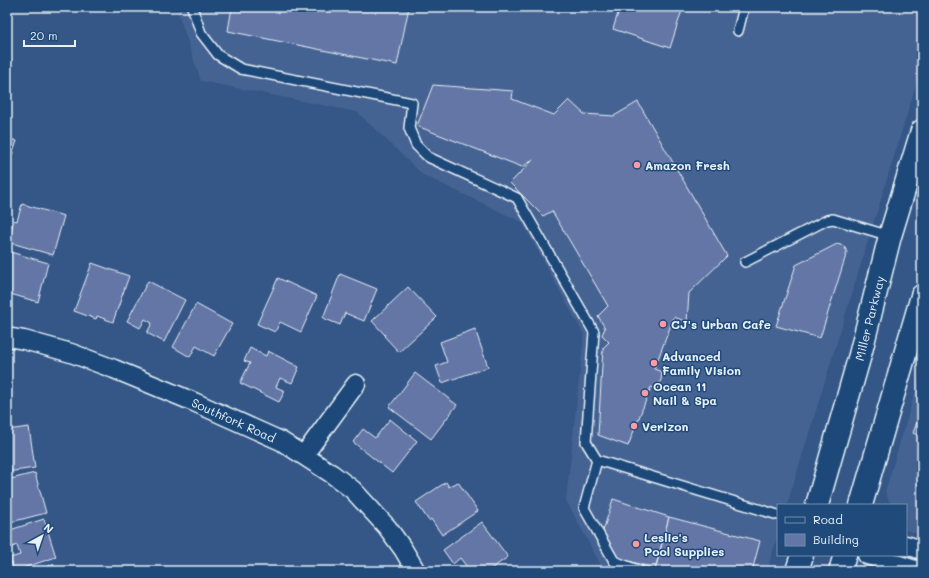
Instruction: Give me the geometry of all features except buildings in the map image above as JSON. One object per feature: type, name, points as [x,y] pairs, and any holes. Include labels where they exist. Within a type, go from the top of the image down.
[{"type":"street","name":"Miller Parkway","points":[[817,504],[860,355],[890,236],[922,131]]},
{"type":"street","points":[[861,504],[922,296]]},
{"type":"street","name":"Southfork Road","points":[[7,337],[24,340],[71,353],[114,369],[194,402],[281,441],[332,474],[353,490],[387,527],[416,571]]},
{"type":"street","points":[[304,455],[356,384]]},
{"type":"street","points":[[907,546],[922,550]]},
{"type":"street","points":[[797,571],[802,556]]},
{"type":"street","points":[[840,571],[845,556]]},
{"type":"street","points":[[869,556],[919,571]]},
{"type":"lane","points":[[192,7],[201,33],[218,56],[241,69],[412,103],[409,128],[416,145],[428,157],[517,198],[594,332],[586,442],[597,460],[777,515]]},
{"type":"lane","points":[[738,31],[744,7]]},
{"type":"lane","points":[[745,262],[828,220],[833,219],[890,236]]},
{"type":"lane","points":[[597,460],[584,508],[614,561],[640,571]]},
{"type":"shaded area","points":[[176,7],[922,7],[922,65],[787,504],[777,504],[777,537],[767,571],[604,571],[566,500],[584,335],[522,222],[423,175],[357,112],[201,81]]},
{"type":"shaded area","points":[[922,369],[922,535],[907,530],[907,504],[891,504],[885,492]]},
{"type":"place","name":"Amazon Fresh","points":[[637,165]]},
{"type":"place","name":"CJ's Urban Cafe","points":[[663,324]]},
{"type":"place","name":"Advanced Family Vision","points":[[654,363]]},
{"type":"place","name":"Ocean 11 Nail & Spa","points":[[645,393]]},
{"type":"place","name":"Verizon","points":[[634,426]]},
{"type":"place","name":"Leslie's Pool Supplies","points":[[636,544]]}]
